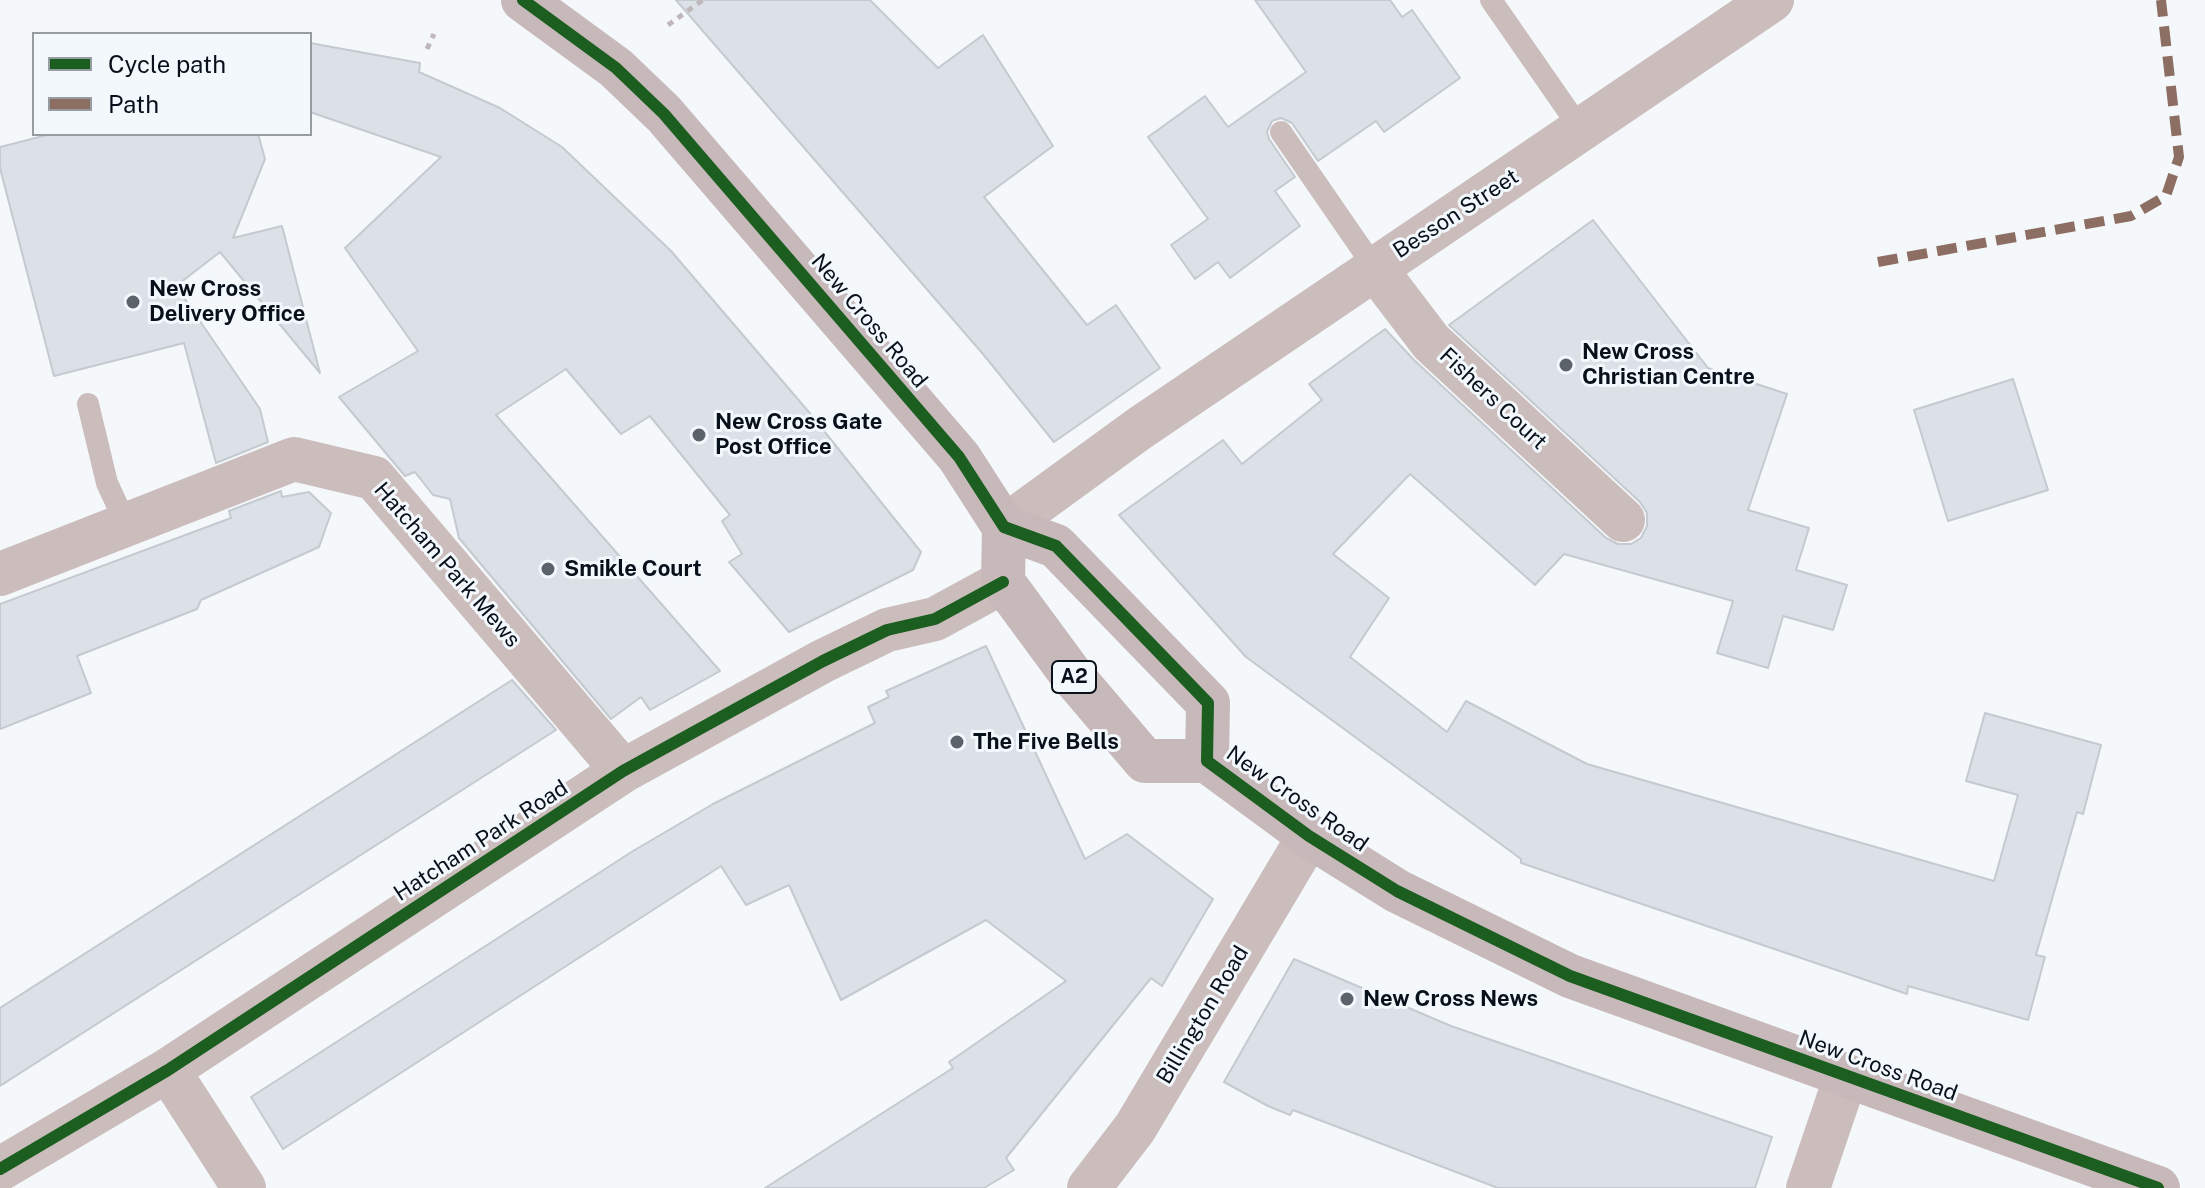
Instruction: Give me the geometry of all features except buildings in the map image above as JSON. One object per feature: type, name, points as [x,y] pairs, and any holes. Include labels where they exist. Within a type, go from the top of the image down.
[{"type":"highway","name":"New Cross Road","points":[[523,0],[616,68],[706,159],[959,457],[1004,527],[1056,546],[1208,703],[1207,761]]},
{"type":"highway","points":[[1003,582],[1004,527]]},
{"type":"highway","name":"New Cross Road","points":[[1003,582],[1070,673],[1145,761],[1207,761],[1309,836],[1397,891],[1570,976],[2158,1188]]},
{"type":"street","name":"Besson Street","points":[[1004,527],[1140,428],[1374,267],[1582,131],[1772,0]]},
{"type":"street","name":"Fishers Court","points":[[1374,267],[1431,342],[1623,520]]},
{"type":"street","name":"Hatcham Park Mews","points":[[0,574],[294,459],[374,478],[623,771]]},
{"type":"street","name":"Hatcham Park Road","points":[[0,1169],[168,1070],[623,771],[823,661],[887,630],[935,619],[1003,582]]},
{"type":"street","name":"Billington Road","points":[[1089,1188],[1135,1128],[1309,836]]},
{"type":"street","points":[[168,1070],[244,1188]]},
{"type":"street","points":[[1808,1188],[1846,1076]]},
{"type":"lane","points":[[1491,0],[1582,131]]},
{"type":"lane","points":[[1281,132],[1374,267]]},
{"type":"lane","points":[[88,404],[107,483],[126,524]]},
{"type":"path","points":[[668,25],[703,0]]},
{"type":"path","points":[[427,49],[434,34]]},
{"type":"marked path","points":[[1878,262],[2131,216],[2166,196],[2179,157],[2161,0]]},
{"type":"cycle path","points":[[523,0],[616,68],[664,114],[959,457],[1004,527],[1056,546],[1208,703],[1207,761],[1309,836],[1397,891],[1570,976],[2158,1188]]},
{"type":"cycle path","points":[[0,1169],[168,1070],[623,771],[823,661],[887,630],[935,619],[1003,582]]},
{"type":"place","name":"New Cross Delivery Office","points":[[133,302]]},
{"type":"place","name":"New Cross Christian Centre","points":[[1566,365]]},
{"type":"place","name":"New Cross Gate Post Office","points":[[699,435]]},
{"type":"place","name":"Smikle Court","points":[[548,569]]},
{"type":"place","name":"The Five Bells","points":[[957,742]]},
{"type":"place","name":"New Cross News","points":[[1347,999]]}]
